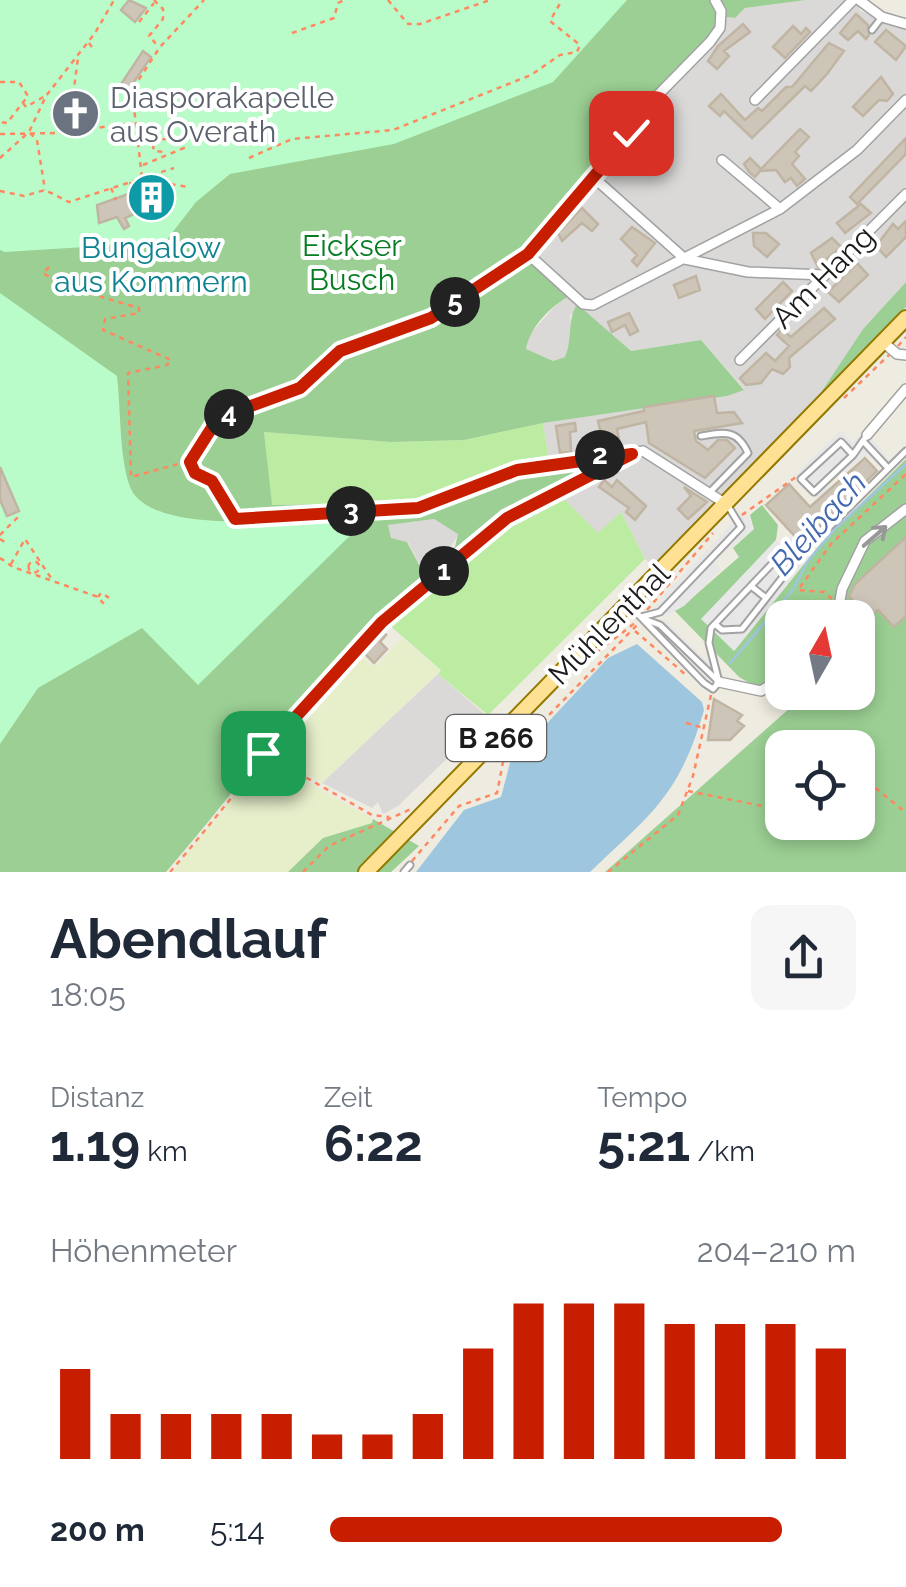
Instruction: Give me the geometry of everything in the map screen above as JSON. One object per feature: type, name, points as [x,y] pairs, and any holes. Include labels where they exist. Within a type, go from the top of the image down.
[{"type":"main road","name":"B 266","points":[[726,504],[888,347],[906,318]]},
{"type":"main road","name":"Mühlenthal","points":[[366,872],[726,504]]},
{"type":"street","points":[[715,0],[721,11],[720,28],[710,42],[656,97],[614,158],[528,254],[583,304],[593,305],[780,209],[858,150],[906,100]]},
{"type":"street","points":[[755,100],[856,0],[882,17],[906,24]]},
{"type":"street","points":[[722,160],[780,209]]},
{"type":"street","points":[[602,184],[684,259],[748,272],[825,276]]},
{"type":"street","name":"Am Hang","points":[[740,360],[906,194]]},
{"type":"street","points":[[888,347],[906,354]]},
{"type":"street","points":[[865,438],[906,389]]},
{"type":"street","points":[[557,463],[643,451],[726,504]]},
{"type":"street","points":[[433,579],[530,502],[632,454]]},
{"type":"street","points":[[842,600],[851,568],[865,541],[906,509]]},
{"type":"street","points":[[719,682],[761,692],[765,689]]},
{"type":"lane","points":[[872,30],[882,17]]},
{"type":"lane","points":[[701,436],[726,431],[741,438],[748,453],[762,466]]},
{"type":"lane","points":[[853,454],[842,442],[801,479],[814,492],[853,454],[865,438],[889,469]]},
{"type":"lane","points":[[715,624],[722,630],[742,629],[800,554],[906,451]]},
{"type":"lane","points":[[710,492],[748,453]]},
{"type":"lane","points":[[642,618],[660,612],[741,528],[726,504]]},
{"type":"lane","points":[[719,682],[709,643],[715,624],[787,548],[800,554]]},
{"type":"lane","points":[[751,586],[766,598]]},
{"type":"lane","points":[[628,605],[704,683],[713,689],[719,682]]},
{"type":"lane","points":[[642,618],[660,625],[719,682]]},
{"type":"lane","points":[[404,872],[410,864]]},
{"type":"path","points":[[0,158],[29,132],[46,96],[94,34],[114,0]]},
{"type":"path","points":[[161,199],[162,208],[144,210],[132,90],[160,48],[204,0]]},
{"type":"path","points":[[292,33],[334,18],[338,4],[344,0]]},
{"type":"path","points":[[388,0],[408,24],[420,24],[490,0]]},
{"type":"path","points":[[249,158],[292,140],[394,130],[531,75],[560,55],[576,52],[580,45],[550,21],[562,0]]},
{"type":"path","points":[[138,22],[155,1],[164,10],[164,19],[149,36],[160,48]]},
{"type":"path","points":[[88,42],[93,49],[100,41],[94,34]]},
{"type":"path","points":[[58,133],[72,101],[78,55]]},
{"type":"path","points":[[0,82],[24,86],[28,96],[2,122],[2,134],[58,133],[133,122]]},
{"type":"path","points":[[22,102],[26,107],[46,96]]},
{"type":"path","points":[[72,101],[83,106]]},
{"type":"path","points":[[62,122],[83,130]]},
{"type":"path","points":[[29,132],[37,140],[45,190]]},
{"type":"path","points":[[182,137],[184,148],[167,152],[150,145],[152,140],[182,137]]},
{"type":"path","points":[[142,168],[150,159],[168,156],[167,152]]},
{"type":"path","points":[[0,191],[24,196],[45,190],[69,202],[174,168]]},
{"type":"path","points":[[140,178],[188,187]]},
{"type":"path","points":[[130,181],[139,214]]},
{"type":"path","points":[[111,188],[116,200]]},
{"type":"path","points":[[142,189],[149,194]]},
{"type":"path","points":[[49,266],[43,273],[64,286],[139,308],[139,312],[105,319],[103,330],[171,360],[166,365],[128,373],[131,477],[190,462],[218,418],[300,388],[340,351],[431,318],[528,254]]},
{"type":"path","points":[[839,404],[888,347]]},
{"type":"path","points":[[190,462],[195,473],[212,481],[235,519],[418,508],[517,470],[557,463]]},
{"type":"path","points":[[829,600],[824,592],[799,593],[808,574],[831,544],[906,474]]},
{"type":"path","points":[[747,512],[794,476],[801,479]]},
{"type":"path","points":[[2,539],[12,520],[18,517]]},
{"type":"path","points":[[642,618],[658,593],[718,527]]},
{"type":"path","points":[[11,564],[25,539],[52,579]]},
{"type":"path","points":[[0,558],[98,597]]},
{"type":"path","points":[[33,572],[39,570],[39,563]]},
{"type":"path","points":[[33,572],[29,564],[39,563]]},
{"type":"path","points":[[798,570],[808,574]]},
{"type":"path","points":[[170,872],[263,753],[382,622],[433,579]]},
{"type":"path","points":[[410,864],[459,806],[497,793],[503,762],[600,657],[634,630],[691,679]]},
{"type":"path","points":[[609,872],[678,815],[706,732],[710,697],[706,691]]},
{"type":"path","points":[[686,723],[706,732]]},
{"type":"path","points":[[263,753],[372,814],[390,817]]},
{"type":"path","points":[[875,788],[906,813]]},
{"type":"path","points":[[688,790],[765,806]]},
{"type":"path","points":[[303,872],[329,846],[411,808],[422,812]]},
{"type":"shaded area","points":[[806,0],[855,0],[861,11],[906,27],[906,282],[863,329],[816,400],[654,567],[645,559],[621,512],[598,534],[557,492],[616,452],[549,461],[543,423],[727,396],[744,389],[701,340],[631,351],[570,314],[572,343],[565,357],[553,361],[526,349],[529,335],[557,304],[527,252],[607,159],[651,96],[726,17],[735,18],[745,8]]},
{"type":"shaded area","points":[[841,430],[852,443],[865,430],[892,463],[882,469],[867,455],[826,483],[830,488],[818,499],[794,476]]},
{"type":"shaded area","points":[[745,510],[754,529],[713,561],[721,570],[684,606],[664,617],[655,609],[666,593]]},
{"type":"shaded area","points":[[434,519],[459,534],[442,560],[448,566],[427,580],[408,542],[390,538],[388,525]]},
{"type":"shaded area","points":[[789,536],[809,557],[775,600],[765,600],[765,612],[734,651],[701,619],[776,540],[781,545]]},
{"type":"shaded area","points":[[664,619],[715,669],[706,681],[653,629]]},
{"type":"shaded area","points":[[438,674],[489,718],[398,806],[383,814],[378,802],[372,808],[322,783]]},
{"type":"green space","name":"Eickser Busch","points":[[0,0],[806,0],[745,8],[735,18],[726,17],[651,96],[607,159],[527,252],[569,296],[542,318],[526,349],[553,361],[565,357],[577,304],[631,351],[701,340],[744,390],[464,440],[391,442],[264,432],[272,505],[419,503],[517,467],[616,456],[541,494],[448,566],[442,561],[455,547],[458,534],[434,519],[388,525],[391,538],[407,542],[427,580],[323,684],[166,872],[0,872]]},
{"type":"green space","points":[[0,0],[627,0],[553,82],[394,144],[230,174],[196,202],[165,242],[5,252],[0,250]]},
{"type":"green space","points":[[906,282],[906,307],[816,400],[863,329]]},
{"type":"green space","points":[[0,293],[117,376],[126,472],[142,502],[167,514],[200,520],[278,521],[371,515],[198,685],[142,628],[38,688],[0,744]]},
{"type":"green space","points":[[543,423],[549,461],[517,467],[419,503],[271,505],[264,432],[391,442],[464,440]]},
{"type":"green space","points":[[906,459],[906,872],[605,872],[765,730],[765,840],[875,840],[875,730],[765,730],[788,710],[875,710],[875,600],[775,600],[821,543]]},
{"type":"green space","points":[[557,492],[598,533],[621,512],[645,559],[488,715],[438,674],[441,670],[387,623],[509,520]]},
{"type":"green space","points":[[762,505],[778,525],[776,540],[702,619],[735,650],[765,613],[765,692],[739,677],[673,609],[684,605],[739,557],[733,548],[754,529],[750,515]]},
{"type":"green space","points":[[401,638],[441,670],[322,783],[272,755],[270,751],[359,653],[371,665],[378,665]]},
{"type":"green space","points":[[264,757],[373,819],[373,823],[323,838],[288,872],[173,872]]},
{"type":"green space","points":[[373,819],[419,846],[391,872],[288,872],[323,838],[372,823]]},
{"type":"water","points":[[637,644],[702,702],[704,710],[684,763],[647,817],[590,872],[416,872],[464,810],[501,797],[510,763],[608,658]]},
{"type":"building","points":[[129,0],[146,8],[135,22],[121,10]]},
{"type":"building","points":[[856,14],[868,25],[869,35],[866,39],[858,31],[848,40],[840,33]]},
{"type":"building","points":[[743,24],[750,32],[724,51],[729,56],[717,69],[708,61],[718,46]]},
{"type":"building","points":[[793,26],[801,34],[806,28],[810,32],[785,58],[773,47]]},
{"type":"building","points":[[886,30],[906,46],[896,60],[875,42]]},
{"type":"building","points":[[829,43],[844,51],[827,74],[811,91],[805,86],[752,138],[724,111],[720,116],[709,106],[721,94],[745,120],[758,108],[762,111],[786,87],[792,87]]},
{"type":"building","points":[[143,51],[151,57],[127,92],[119,87]]},
{"type":"building","points":[[881,77],[893,94],[887,101],[879,100],[863,116],[853,107]]},
{"type":"building","points":[[663,110],[673,119],[650,148],[653,150],[640,160],[632,152],[646,136],[642,132],[651,118],[654,120]]},
{"type":"building","points":[[800,129],[809,137],[795,152],[799,156],[792,164],[805,179],[797,186],[791,178],[785,182],[776,170],[760,171],[755,177],[749,172],[744,164],[750,158],[761,169]]},
{"type":"building","points":[[906,138],[906,154],[857,204],[850,197]]},
{"type":"building","points":[[128,194],[136,213],[125,218],[129,226],[124,229],[117,217],[99,223],[97,205]]},
{"type":"building","points":[[861,204],[871,213],[845,233],[837,223]]},
{"type":"building","points":[[582,208],[598,224],[592,231],[582,223],[562,241],[558,233]]},
{"type":"building","points":[[906,221],[906,237],[886,257],[876,246],[893,224],[898,229]]},
{"type":"building","points":[[632,227],[655,243],[637,266],[632,261],[637,255],[621,239]]},
{"type":"building","points":[[753,233],[766,233],[779,244],[767,257],[754,246]]},
{"type":"building","points":[[832,238],[841,247],[818,267],[811,253]]},
{"type":"building","points":[[857,263],[868,275],[839,302],[828,292]]},
{"type":"building","points":[[696,276],[700,290],[679,298],[674,285]]},
{"type":"building","points":[[783,282],[792,291],[765,319],[756,309]]},
{"type":"building","points":[[824,308],[835,319],[789,358],[790,367],[783,374],[772,369],[761,383],[746,385],[740,378],[766,353],[775,361],[789,346],[777,335],[782,329],[791,337]]},
{"type":"building","points":[[629,313],[638,331],[630,335],[625,325],[612,332],[608,322]]},
{"type":"building","points":[[714,396],[717,413],[734,412],[742,423],[694,431],[696,441],[708,450],[718,440],[727,440],[735,448],[705,478],[649,443],[646,422],[617,429],[620,445],[604,447],[598,421],[644,411],[644,407]]},
{"type":"building","points":[[575,423],[576,431],[570,432],[571,452],[560,453],[556,426]]},
{"type":"building","points":[[865,458],[877,471],[802,544],[766,505],[789,484],[810,507]]},
{"type":"building","points":[[0,467],[19,511],[7,516],[0,500]]},
{"type":"building","points":[[604,480],[612,487],[617,480],[646,506],[635,520],[626,512],[629,508],[599,487]]},
{"type":"building","points":[[684,487],[707,502],[688,519],[678,509],[691,496]]},
{"type":"building","points":[[906,537],[906,616],[894,627],[878,610],[875,612],[875,600],[852,600],[849,596],[855,584]]},
{"type":"building","points":[[381,630],[386,635],[380,642],[387,649],[374,663],[362,651]]},
{"type":"building","points":[[714,699],[742,715],[737,721],[744,726],[730,740],[708,740]]},
{"type":"waterway","name":"Bleibach","points":[[730,663],[792,591],[808,561],[836,528],[906,464]]},
{"type":"place","name":"Diasporakapelle aus Overath","points":[[75,114]]},
{"type":"place","name":"Bungalow aus Kommern","points":[[151,198]]},
{"type":"route","points":[[263,753],[382,622],[507,518],[530,502],[632,454],[609,454],[517,470],[418,508],[235,519],[212,481],[195,473],[190,462],[218,418],[300,388],[340,351],[431,318],[528,254],[614,158],[631,133]]}]
